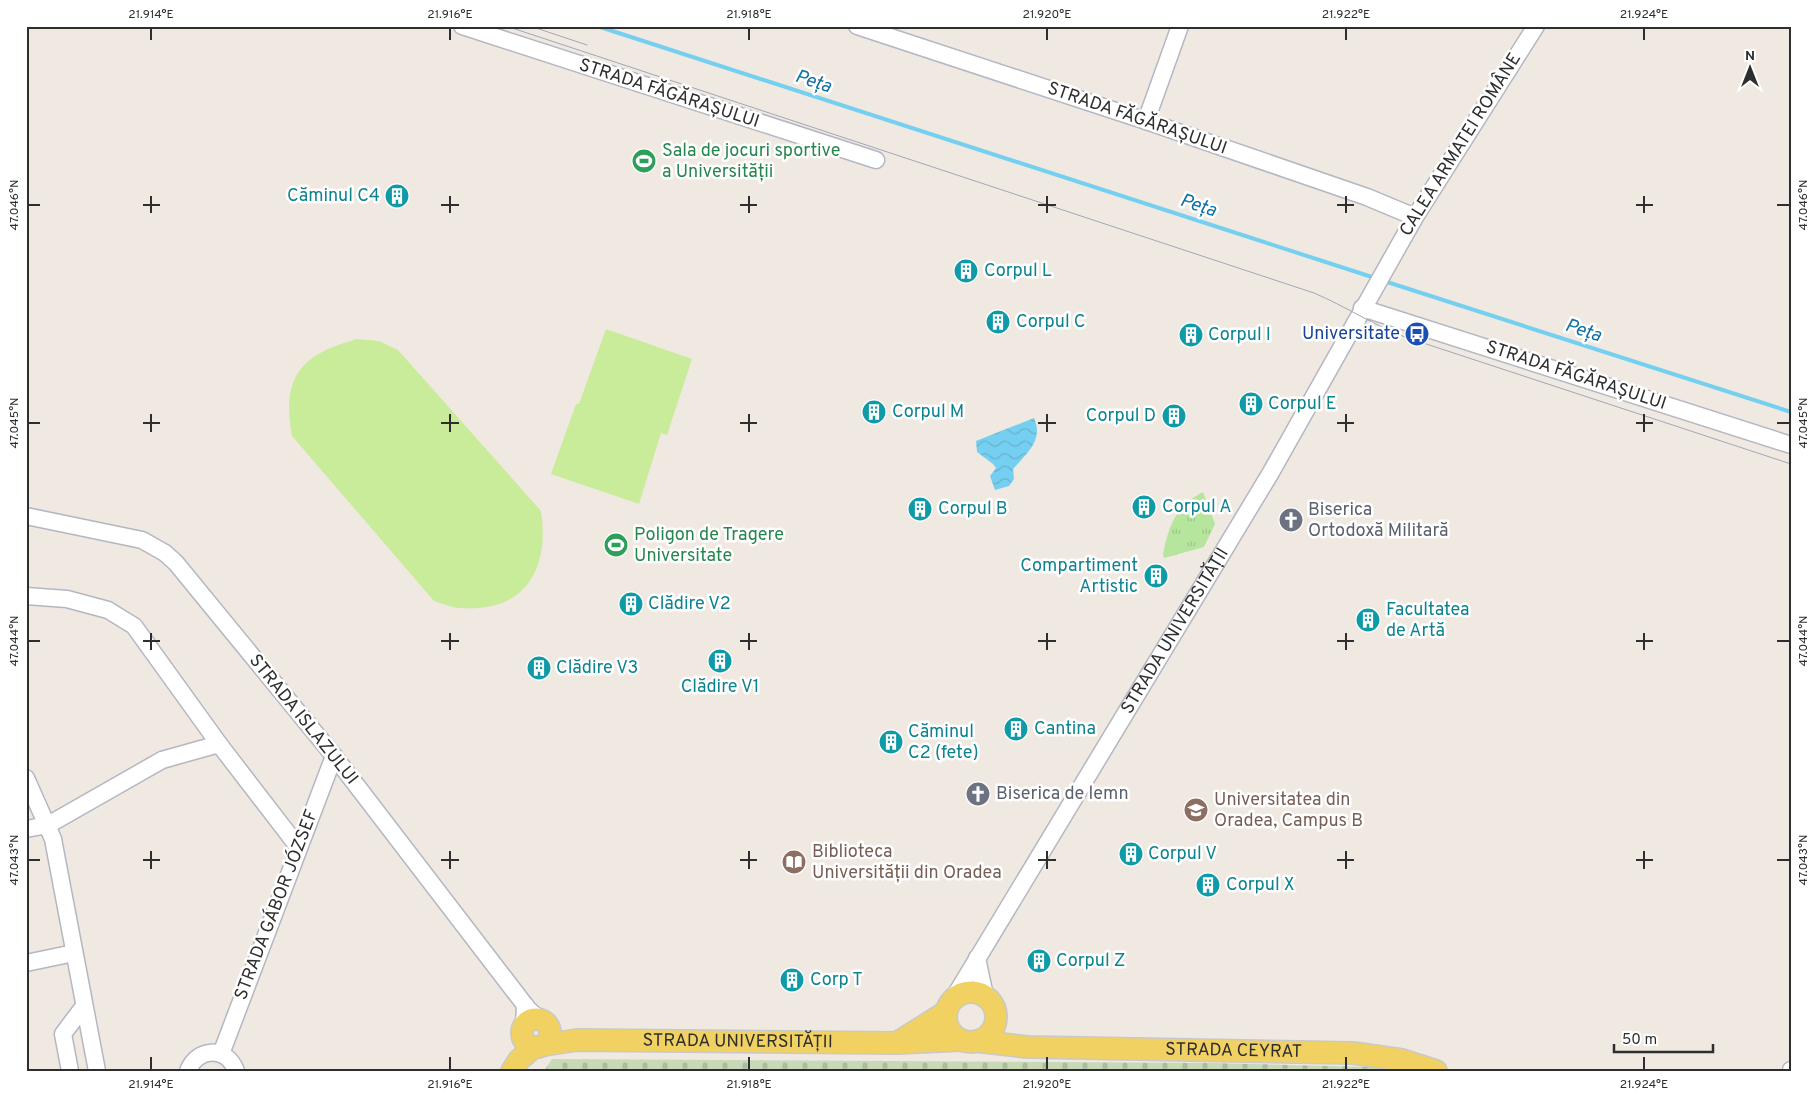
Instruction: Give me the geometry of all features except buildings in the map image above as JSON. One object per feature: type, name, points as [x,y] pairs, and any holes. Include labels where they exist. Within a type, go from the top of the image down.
[{"type":"main road","points":[[990,1004],[994,1027],[984,1038],[969,1040],[949,1029],[950,1006],[969,992],[990,1004],[1027,1046]]},
{"type":"main road","name":"STRADA UNIVERSITĂȚII","points":[[897,1043],[950,1006]]},
{"type":"main road","points":[[514,1067],[535,1033]]},
{"type":"main road","name":"STRADA UNIVERSITĂȚII","points":[[535,1033],[561,1034],[577,1040],[897,1043],[969,1040]]},
{"type":"main road","name":"STRADA CEYRAT","points":[[969,1040],[1027,1046],[1353,1053],[1402,1060],[1436,1071]]},
{"type":"street","name":"STRADA FĂGĂRAȘULUI","points":[[462,26],[876,160]]},
{"type":"street","name":"STRADA FĂGĂRAȘULUI","points":[[857,26],[1146,121],[1367,197],[1415,217]]},
{"type":"street","points":[[1146,121],[1180,26]]},
{"type":"street","name":"CALEA ARMATEI ROMÂNE","points":[[1364,304],[1415,217],[1536,26]]},
{"type":"street","name":"STRADA FĂGĂRAȘULUI","points":[[1364,304],[1791,445]]},
{"type":"street","name":"STRADA UNIVERSITĂȚII","points":[[950,1006],[977,958],[1270,474],[1364,304]]},
{"type":"street","name":"STRADA ISLAZULUI","points":[[26,516],[142,540],[165,553],[200,591],[334,756],[525,1005],[535,1033]]},
{"type":"street","points":[[26,596],[67,599],[108,610],[134,626],[219,744],[299,848]]},
{"type":"street","points":[[26,829],[48,825],[162,760],[219,744]]},
{"type":"street","name":"STRADA GÁBOR JÓZSEF","points":[[221,1054],[334,756]]},
{"type":"street","points":[[26,778],[53,839],[96,1071]]},
{"type":"street","points":[[26,963],[74,954]]},
{"type":"street","points":[[977,958],[990,1004]]},
{"type":"street","points":[[70,1071],[63,1034],[84,1006]]},
{"type":"street","points":[[188,1071],[191,1062],[200,1054],[209,1052],[228,1057],[236,1071]]},
{"type":"green space","points":[[606,329],[692,359],[667,435],[661,433],[639,504],[551,474]]},
{"type":"green space","points":[[357,339],[379,341],[398,350],[541,511],[543,533],[541,552],[536,569],[528,584],[516,595],[501,603],[482,608],[457,608],[434,601],[292,436],[289,416],[290,398],[293,383],[299,371],[322,352]]},
{"type":"green space","points":[[1203,492],[1215,524],[1204,547],[1164,558],[1165,544],[1175,518],[1186,504]]},
{"type":"green space","points":[[552,1059],[1211,1063],[1410,1068],[1418,1071],[544,1071]]},
{"type":"water","points":[[1034,418],[1037,433],[1032,446],[1013,469],[1014,479],[1009,486],[995,490],[990,476],[996,468],[977,452],[976,441]]},
{"type":"waterway","name":"Peța","points":[[597,26],[1375,278]]},
{"type":"waterway","name":"Peța","points":[[1384,281],[1791,412]]},
{"type":"tram line","points":[[506,26],[1314,293],[1405,337],[1791,464]]},
{"type":"tram line","points":[[530,26],[587,45]]},
{"type":"place","name":"Sala de jocuri sportive a Universității","points":[[644,161]]},
{"type":"place","name":"Căminul C4","points":[[397,196]]},
{"type":"place","name":"Corpul L","points":[[966,271]]},
{"type":"place","name":"Corpul C","points":[[998,322]]},
{"type":"place","name":"Universitate","points":[[1417,334]]},
{"type":"place","name":"Corpul I","points":[[1191,335]]},
{"type":"place","name":"Corpul E","points":[[1251,404]]},
{"type":"place","name":"Corpul M","points":[[874,412]]},
{"type":"place","name":"Corpul D","points":[[1174,416]]},
{"type":"place","name":"Corpul A","points":[[1144,507]]},
{"type":"place","name":"Corpul B","points":[[920,509]]},
{"type":"place","name":"Biserica Ortodoxă Militară","points":[[1291,520]]},
{"type":"place","name":"Poligon de Tragere Universitate","points":[[616,545]]},
{"type":"place","name":"Compartiment Artistic","points":[[1156,576]]},
{"type":"place","name":"Clădire V2","points":[[631,604]]},
{"type":"place","name":"Facultatea de Artă","points":[[1368,620]]},
{"type":"place","name":"Clădire V1","points":[[720,661]]},
{"type":"place","name":"Clădire V3","points":[[539,668]]},
{"type":"place","name":"Cantina","points":[[1016,729]]},
{"type":"place","name":"Căminul C2 (fete)","points":[[891,742]]},
{"type":"place","name":"Biserica de lemn","points":[[978,794]]},
{"type":"place","name":"Universitatea din Oradea, Campus B","points":[[1196,810]]},
{"type":"place","name":"Corpul V","points":[[1131,854]]},
{"type":"place","name":"Biblioteca Universității din Oradea","points":[[794,862]]},
{"type":"place","name":"Corpul X","points":[[1208,885]]},
{"type":"place","name":"Corpul Z","points":[[1039,961]]},
{"type":"place","name":"Corp T","points":[[792,980]]}]
